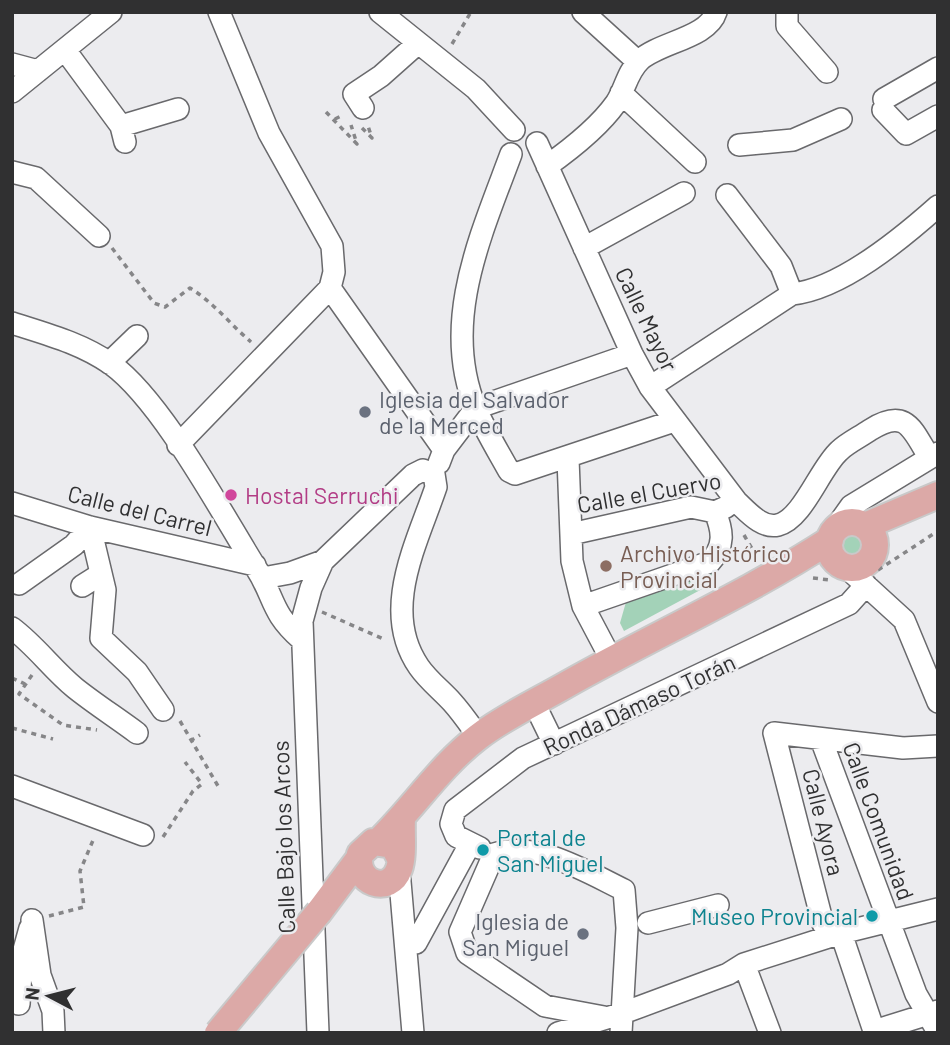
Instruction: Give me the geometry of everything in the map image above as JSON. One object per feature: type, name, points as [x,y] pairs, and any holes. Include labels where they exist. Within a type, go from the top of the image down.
[{"type":"main road","name":"Ronda Dámaso Torán","points":[[218,1033],[324,906],[382,871],[363,849],[379,841],[402,818],[435,776],[478,736],[764,568],[851,543],[938,495]]},
{"type":"main road","points":[[382,871],[402,818]]},
{"type":"street","points":[[12,92],[111,12]]},
{"type":"street","points":[[178,445],[330,288],[334,272],[332,246],[261,118],[219,12]]},
{"type":"street","points":[[380,12],[476,89],[514,130],[530,130],[537,143],[530,156],[520,158],[511,154]]},
{"type":"street","points":[[583,12],[638,62]]},
{"type":"street","points":[[547,166],[587,133],[617,103],[638,62],[659,46],[698,32],[714,20],[716,12]]},
{"type":"street","points":[[787,12],[787,26],[827,72]]},
{"type":"street","points":[[363,108],[354,94],[381,76],[417,44]]},
{"type":"street","points":[[65,50],[123,134],[178,109]]},
{"type":"street","points":[[12,64],[38,71]]},
{"type":"street","points":[[938,68],[883,105],[906,134],[938,116]]},
{"type":"street","points":[[621,93],[695,162]]},
{"type":"street","points":[[739,145],[793,140],[841,119]]},
{"type":"street","points":[[514,130],[506,141],[511,154],[475,250],[466,288],[462,325],[464,361],[476,408],[512,474],[568,459],[674,421]]},
{"type":"street","name":"Calle Mayor","points":[[537,143],[632,354],[650,387],[737,502]]},
{"type":"street","points":[[12,173],[36,178],[99,236]]},
{"type":"street","points":[[584,248],[684,193]]},
{"type":"street","points":[[727,195],[781,266],[792,294]]},
{"type":"street","points":[[650,387],[792,294],[812,292],[837,280],[911,231],[938,206]]},
{"type":"street","points":[[911,231],[938,223]]},
{"type":"street","points":[[330,288],[444,450]]},
{"type":"street","points":[[12,323],[66,340],[109,363],[139,390],[178,445],[259,572],[272,607],[301,639]]},
{"type":"street","points":[[109,363],[136,336]]},
{"type":"street","points":[[259,572],[290,573],[323,561],[424,475],[476,408],[632,354]]},
{"type":"street","points":[[737,502],[767,525],[779,525],[792,517],[838,451],[882,423],[895,419],[910,425],[933,455],[851,543],[904,620],[938,702]]},
{"type":"street","points":[[568,459],[572,561],[583,606],[611,659]]},
{"type":"street","points":[[424,475],[436,487],[405,578],[401,610],[405,643],[419,668],[454,704],[478,736]]},
{"type":"street","name":"Calle el Cuervo","points":[[570,534],[691,507],[715,512],[737,502]]},
{"type":"street","name":"Calle del Carrel","points":[[12,503],[90,527],[259,572]]},
{"type":"street","points":[[583,606],[710,562],[719,553],[722,541],[721,526],[715,512]]},
{"type":"street","points":[[90,527],[105,590],[101,638],[137,672],[160,706]]},
{"type":"street","points":[[19,584],[74,545],[90,527]]},
{"type":"street","name":"Ronda Dámaso Torán","points":[[482,849],[456,836],[451,824],[455,810],[467,799],[523,758],[849,604],[851,543]]},
{"type":"street","name":"Calle Bajo los Arcos","points":[[318,1033],[301,639],[311,588],[323,561]]},
{"type":"street","points":[[82,586],[101,575]]},
{"type":"street","points":[[12,628],[38,649],[44,659],[76,688],[137,733]]},
{"type":"street","points":[[534,703],[554,744]]},
{"type":"street","name":"Calle Ayora","points":[[821,738],[774,733],[829,931],[873,1032]]},
{"type":"street","points":[[821,738],[903,748],[938,746]]},
{"type":"street","name":"Calle Comunidad","points":[[821,738],[916,994],[933,1011],[938,1032]]},
{"type":"street","points":[[12,786],[143,835]]},
{"type":"street","points":[[482,849],[557,857],[624,890],[639,926],[616,1021]]},
{"type":"street","points":[[416,943],[482,849]]},
{"type":"street","points":[[482,849],[460,932],[467,953],[545,1006],[616,1021]]},
{"type":"street","points":[[382,871],[401,913],[413,1033]]},
{"type":"street","points":[[639,926],[718,905]]},
{"type":"street","points":[[558,1033],[616,1021],[728,974],[744,964],[829,931],[938,909]]},
{"type":"street","points":[[19,1004],[22,957],[27,931],[33,922]]},
{"type":"street","points":[[33,922],[40,975],[53,1011],[54,1033]]},
{"type":"street","points":[[744,964],[771,1033]]},
{"type":"street","points":[[873,1032],[933,1011]]},
{"type":"path","points":[[441,61],[471,12]]},
{"type":"path","points":[[99,236],[116,251],[154,303],[165,307],[190,288],[205,297],[227,322],[266,355]]},
{"type":"path","points":[[738,525],[764,568]]},
{"type":"path","points":[[851,543],[879,569],[938,531]]},
{"type":"path","points":[[335,617],[391,642]]},
{"type":"path","points":[[12,677],[25,684],[19,694],[63,725],[108,731]]},
{"type":"path","points":[[183,727],[218,786]]},
{"type":"path","points":[[12,728],[53,739]]},
{"type":"path","points":[[190,740],[200,735]]},
{"type":"path","points":[[143,835],[158,844],[193,791],[202,784],[185,762]]},
{"type":"path","points":[[33,922],[84,907],[80,871],[102,820]]},
{"type":"green space","points":[[852,534],[860,538],[864,546],[860,554],[852,558],[844,554],[840,546],[844,538]]},
{"type":"green space","points":[[713,572],[717,581],[624,631],[620,623],[626,602]]},
{"type":"place","name":"Iglesia del Salvador de la Merced","points":[[365,412]]},
{"type":"place","name":"Hostal Serruchi","points":[[231,495]]},
{"type":"place","name":"Archivo Histórico Provincial","points":[[606,566]]},
{"type":"place","name":"Portal de San Miguel","points":[[483,850]]},
{"type":"place","name":"Museo Provincial","points":[[872,916]]},
{"type":"place","name":"Iglesia de San Miguel","points":[[583,934]]}]
